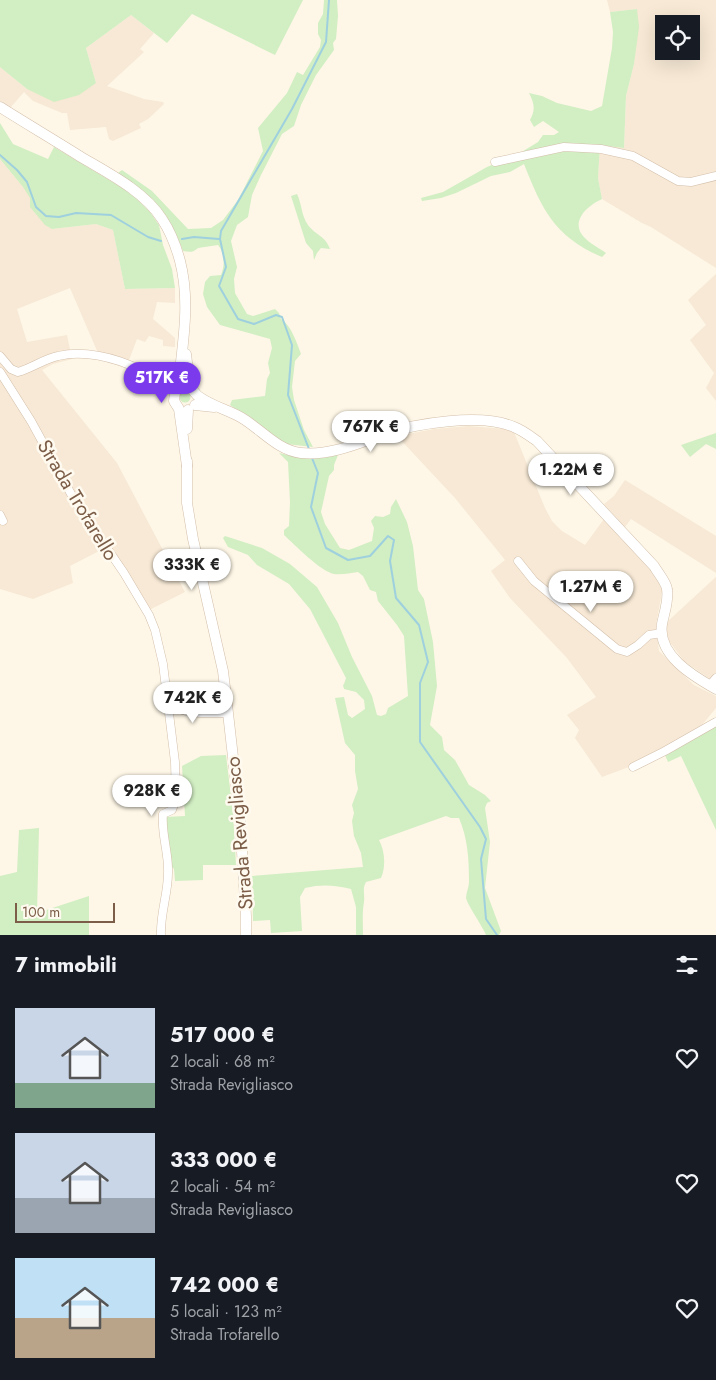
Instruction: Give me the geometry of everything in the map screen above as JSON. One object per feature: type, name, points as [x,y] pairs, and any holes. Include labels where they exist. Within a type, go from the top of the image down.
[{"type":"street","points":[[0,107],[119,180],[140,195],[161,218],[172,237],[180,261],[184,285],[184,340],[190,401]]},
{"type":"street","points":[[495,162],[564,147],[601,149],[633,156],[678,181],[691,182],[716,176]]},
{"type":"street","name":"Strada Revigliasco","points":[[184,340],[174,401],[190,401],[187,503],[193,539],[223,671],[240,819],[246,935]]},
{"type":"street","points":[[0,356],[11,369],[18,372],[48,359],[67,354],[102,357],[129,365],[161,380],[177,391],[181,387],[190,401],[223,408],[243,419],[285,448],[301,452],[321,452],[352,447],[384,434],[415,426],[453,421],[490,421],[513,426],[537,440],[654,566],[667,588],[668,600],[662,626],[663,642],[674,659],[694,677],[714,684]]},
{"type":"street","name":"Strada Trofarello","points":[[0,372],[76,503],[124,573],[149,615],[159,643],[175,762],[176,799],[172,810],[163,814],[162,827],[168,871],[167,887],[163,902],[161,935]]},
{"type":"street","points":[[0,388],[8,384]]},
{"type":"street","points":[[518,562],[534,581],[617,649],[627,652],[649,635],[662,633]]},
{"type":"street","points":[[168,702],[173,706],[193,712],[228,713]]},
{"type":"street","points":[[633,767],[716,722]]},
{"type":"shaded area","points":[[607,0],[716,0],[716,268],[602,199],[598,178],[600,144],[624,148],[626,96],[634,64],[637,9],[610,12]]},
{"type":"shaded area","points":[[131,15],[154,33],[140,49],[144,52],[107,86],[144,99],[163,102],[164,104],[148,119],[139,124],[141,128],[113,141],[109,139],[106,127],[70,130],[67,113],[62,113],[33,101],[24,92],[10,108],[0,101],[0,67],[27,89],[96,83],[86,48]]},
{"type":"shaded area","points":[[0,159],[23,187],[52,229],[96,224],[113,230],[125,289],[175,288],[175,303],[157,302],[153,319],[175,338],[175,347],[163,346],[163,340],[149,336],[145,342],[137,339],[126,368],[101,360],[70,288],[17,309],[27,342],[67,335],[72,359],[53,364],[42,370],[117,463],[185,592],[143,613],[125,581],[103,549],[70,566],[73,583],[33,599],[0,589]]},
{"type":"shaded area","points":[[716,274],[716,401],[706,388],[714,373],[690,340],[706,325],[688,300]]},
{"type":"shaded area","points":[[469,426],[506,429],[514,432],[545,508],[552,521],[562,531],[585,545],[604,519],[648,565],[663,586],[656,625],[659,651],[694,685],[716,696],[716,708],[697,731],[637,764],[602,777],[575,738],[579,730],[567,715],[596,697],[567,658],[510,598],[491,571],[505,560],[455,498],[397,436],[434,429]]},
{"type":"shaded area","points":[[625,480],[716,536],[716,573],[631,519],[625,527],[604,504],[614,496]]},
{"type":"shaded area","points":[[716,577],[716,683],[684,661],[669,641],[667,622]]},
{"type":"green space","points":[[0,0],[303,0],[275,55],[192,14],[167,43],[131,15],[86,48],[96,83],[79,95],[54,102],[27,89],[0,67]]},
{"type":"green space","points":[[324,0],[337,0],[338,16],[336,39],[333,43],[334,50],[316,75],[301,105],[294,126],[282,134],[252,195],[248,217],[237,225],[231,241],[237,267],[234,279],[235,293],[247,314],[253,316],[275,309],[291,330],[298,345],[301,354],[295,361],[292,387],[294,400],[304,430],[313,447],[286,444],[230,405],[232,400],[265,396],[267,379],[270,373],[268,363],[272,348],[270,339],[220,325],[207,307],[203,294],[205,282],[210,276],[221,275],[224,260],[218,245],[198,248],[191,252],[183,251],[172,227],[157,206],[149,197],[118,173],[122,170],[152,191],[188,229],[211,228],[223,220],[238,200],[263,151],[258,128],[287,93],[297,72],[303,75],[320,47],[321,40],[318,34],[318,23],[323,14]]},
{"type":"green space","points":[[637,9],[639,27],[634,64],[626,96],[624,148],[600,145],[598,178],[602,199],[587,209],[579,224],[583,236],[606,253],[602,257],[586,249],[561,231],[544,208],[524,164],[510,172],[491,176],[456,193],[422,201],[421,198],[443,192],[487,167],[520,153],[538,142],[543,135],[554,135],[559,132],[543,121],[534,127],[530,120],[534,106],[529,93],[542,96],[557,103],[591,111],[602,106],[612,48],[613,32],[610,12]]},
{"type":"green space","points":[[0,123],[13,144],[48,159],[54,147],[131,193],[150,212],[159,225],[163,245],[172,269],[175,288],[125,289],[113,230],[96,224],[52,229],[45,225],[30,207],[30,198],[23,187],[0,159]]},
{"type":"green space","points":[[297,194],[306,221],[311,229],[326,241],[330,249],[321,248],[314,260],[313,251],[306,243],[291,196]]},
{"type":"green space","points":[[185,391],[191,397],[185,403],[179,397]]},
{"type":"green space","points":[[716,433],[716,449],[706,444],[690,457],[681,445]]},
{"type":"green space","points":[[279,453],[301,458],[338,455],[334,470],[329,476],[321,512],[325,524],[340,548],[349,550],[372,541],[374,528],[371,521],[375,516],[383,517],[390,514],[391,507],[396,499],[407,522],[413,546],[418,590],[424,599],[433,642],[437,686],[430,725],[442,737],[444,750],[455,760],[469,785],[491,801],[487,803],[485,808],[490,842],[485,888],[501,931],[499,935],[486,935],[467,901],[469,866],[464,834],[459,818],[446,816],[379,840],[384,854],[384,869],[381,878],[366,882],[365,885],[363,935],[356,935],[356,907],[351,889],[339,887],[305,888],[300,897],[302,931],[271,933],[270,920],[253,921],[252,876],[363,867],[361,853],[354,836],[352,821],[354,813],[352,805],[358,789],[355,755],[345,743],[335,698],[344,697],[348,715],[352,718],[365,709],[364,700],[356,692],[344,689],[343,685],[346,678],[310,609],[289,584],[257,565],[248,555],[228,547],[223,538],[225,536],[262,548],[290,564],[317,587],[338,623],[352,657],[372,696],[377,715],[386,714],[388,708],[408,696],[404,636],[378,601],[376,592],[370,590],[363,576],[358,572],[334,574],[328,572],[284,535],[284,530],[289,526],[288,462]]},
{"type":"green space","points":[[716,725],[716,830],[681,756],[668,762],[665,755]]},
{"type":"green space","points":[[226,755],[233,813],[236,865],[203,865],[203,880],[175,881],[174,869],[165,838],[165,817],[185,816],[182,766],[201,756]]},
{"type":"green space","points":[[39,828],[37,913],[89,896],[89,935],[0,935],[0,876],[17,872],[19,830]]},
{"type":"waterway","points":[[309,449],[288,395],[292,345],[282,317],[276,315],[254,324],[238,319],[219,286],[226,267],[220,239],[221,231],[292,109],[326,42],[329,0]]},
{"type":"waterway","points":[[0,155],[27,182],[36,207],[46,216],[59,217],[76,213],[111,215],[148,237],[161,241]]},
{"type":"waterway","points":[[182,239],[194,237],[219,239]]},
{"type":"waterway","points":[[312,458],[318,473],[311,507],[326,548],[348,560],[370,556],[388,536],[394,540],[390,561],[396,598],[419,625],[428,662],[420,683],[420,742],[480,827],[486,839],[481,859],[486,919],[497,935]]}]
